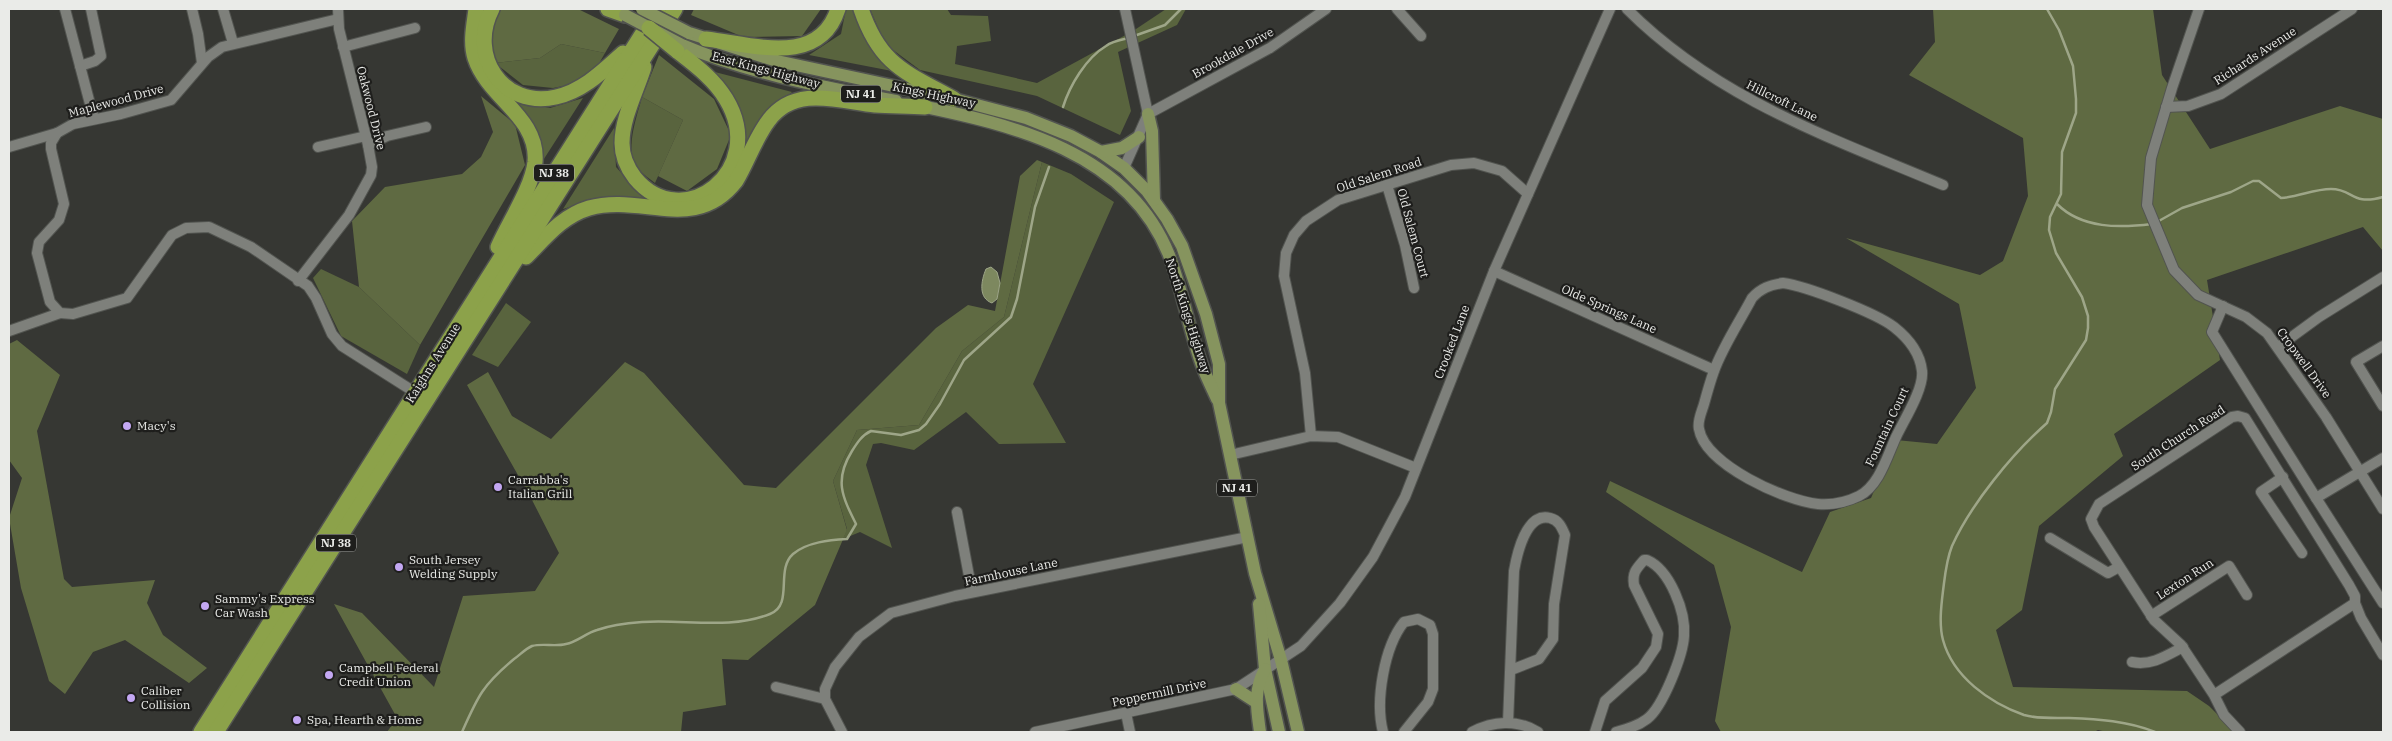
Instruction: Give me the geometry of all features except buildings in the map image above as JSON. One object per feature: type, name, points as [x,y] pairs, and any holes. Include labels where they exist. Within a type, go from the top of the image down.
[{"type":"highway","points":[[470,306],[529,182],[535,160],[534,146],[527,128],[488,84],[480,71],[473,48],[476,9]]},
{"type":"highway","points":[[492,9],[483,34],[486,58],[493,73],[505,85],[528,97],[555,97],[575,90],[645,43]]},
{"type":"highway","points":[[608,9],[620,12]]},
{"type":"highway","name":"Kaighns Avenue","points":[[216,732],[504,279],[645,43],[658,9]]},
{"type":"highway","name":"Kaighns Avenue","points":[[201,732],[470,306],[645,43],[674,9]]},
{"type":"highway","points":[[706,39],[777,48],[800,47],[812,42],[824,33],[838,9]]},
{"type":"highway","points":[[861,9],[874,41],[887,57],[912,76],[954,98]]},
{"type":"highway","points":[[645,43],[624,128],[623,153],[629,170],[646,188],[666,198],[684,199],[707,193],[726,177],[734,163],[738,137],[731,108],[720,90],[680,48],[649,28]]},
{"type":"highway","points":[[504,279],[559,224],[583,211],[606,205],[685,210],[704,206],[714,201],[736,181],[768,121],[789,103],[816,98],[876,105],[925,107]]},
{"type":"main road","name":"Kings Highway","points":[[642,9],[689,33],[777,61],[1001,109],[1054,128]]},
{"type":"main road","points":[[620,12],[649,28]]},
{"type":"main road","name":"East Kings Highway","points":[[680,48],[765,73],[985,121],[1041,139]]},
{"type":"main road","points":[[1148,114],[1152,131],[1154,200]]},
{"type":"main road","name":"North Kings Highway","points":[[1054,128],[1101,152],[1124,168],[1154,200],[1178,239],[1200,292],[1219,364],[1219,403],[1256,573],[1281,660],[1298,732]]},
{"type":"main road","points":[[1101,152],[1122,148],[1139,137]]},
{"type":"main road","name":"North Kings Highway","points":[[1041,139],[1075,154],[1104,171],[1128,191],[1147,215],[1168,254],[1184,298],[1203,368],[1219,403]]},
{"type":"main road","name":"North Kings Highway","points":[[1256,573],[1265,669],[1279,732]]},
{"type":"main road","points":[[1260,732],[1256,702],[1258,682],[1265,669]]},
{"type":"main road","points":[[1236,689],[1256,702]]},
{"type":"street","points":[[65,9],[94,120]]},
{"type":"street","points":[[80,66],[95,61],[101,56],[91,9]]},
{"type":"street","points":[[192,9],[202,63]]},
{"type":"street","points":[[223,9],[233,43]]},
{"type":"street","points":[[1124,168],[1148,114],[1125,9]]},
{"type":"street","name":"Brookdale Drive","points":[[1148,114],[1270,48],[1326,9]]},
{"type":"street","points":[[1398,9],[1421,36]]},
{"type":"street","name":"Crooked Lane","points":[[1281,660],[1313,635],[1340,603],[1373,558],[1404,498],[1494,271],[1610,9]]},
{"type":"street","name":"Hillcroft Lane","points":[[1628,9],[1689,62],[1733,90],[1795,122],[1943,185]]},
{"type":"street","name":"Cropwell Drive","points":[[2199,9],[2151,158],[2147,205],[2174,270],[2198,295],[2223,306],[2257,325],[2278,347],[2326,416],[2383,509]]},
{"type":"street","name":"Richards Avenue","points":[[2166,107],[2188,106],[2221,94],[2352,9]]},
{"type":"street","name":"Maplewood Drive","points":[[9,147],[57,133],[73,124],[171,100],[202,63],[215,51],[233,43],[338,14]]},
{"type":"street","name":"Oakwood Drive","points":[[298,281],[339,229],[368,183],[372,167],[343,46],[338,14]]},
{"type":"street","points":[[343,46],[415,28]]},
{"type":"street","points":[[318,147],[367,140],[426,127]]},
{"type":"street","name":"Maplewood Drive","points":[[57,133],[51,143],[51,149],[64,199],[63,210],[59,220],[42,236],[37,253],[50,302],[60,313]]},
{"type":"street","name":"Old Salem Road","points":[[1311,436],[1305,373],[1284,276],[1286,253],[1294,235],[1306,221],[1338,200],[1451,165],[1474,163],[1502,171],[1528,194]]},
{"type":"street","name":"Old Salem Court","points":[[1387,184],[1405,245],[1414,288]]},
{"type":"street","points":[[9,331],[60,313],[74,314],[127,298],[168,238],[176,232],[191,227],[209,226],[253,248],[312,290],[332,334],[342,346],[416,393]]},
{"type":"street","name":"Olde Springs Lane","points":[[1494,271],[1714,370]]},
{"type":"street","points":[[2278,347],[2319,317],[2383,277]]},
{"type":"street","name":"Fountain Court","points":[[1783,283],[1808,289],[1894,327],[1917,354],[1922,378],[1880,473],[1869,490],[1857,497],[1834,504],[1818,504],[1797,499],[1742,476],[1723,463],[1707,447],[1698,428],[1714,370],[1752,298],[1759,291],[1773,284],[1783,283]]},
{"type":"street","points":[[2223,306],[2212,332],[2383,603]]},
{"type":"street","points":[[2383,346],[2356,362],[2383,406]]},
{"type":"street","name":"South Church Road","points":[[2240,732],[2224,715],[2214,695],[2183,647],[2151,616],[2094,527],[2091,518],[2093,512],[2100,504],[2232,417],[2245,418],[2352,590],[2361,618],[2383,655]]},
{"type":"street","points":[[1230,455],[1311,436],[1338,437],[1416,468]]},
{"type":"street","points":[[2316,498],[2383,458]]},
{"type":"street","points":[[2283,478],[2261,492],[2302,553]]},
{"type":"street","points":[[957,512],[972,592]]},
{"type":"street","points":[[1508,723],[1514,570],[1518,550],[1526,533],[1535,522],[1541,518],[1549,518],[1556,520],[1562,527],[1565,535],[1554,604],[1553,639],[1539,659],[1511,670]]},
{"type":"street","name":"Farmhouse Lane","points":[[824,699],[824,689],[836,667],[859,637],[891,614],[972,592],[1248,537]]},
{"type":"street","points":[[2050,538],[2108,573],[2119,567]]},
{"type":"street","points":[[1595,732],[1605,701],[1642,668],[1656,647],[1658,634],[1634,586],[1633,578],[1634,572],[1644,560],[1647,560],[1662,570],[1669,580],[1680,608],[1684,637],[1668,686],[1657,709],[1648,719],[1630,728],[1616,732]]},
{"type":"street","name":"Lexton Run","points":[[2151,616],[2229,566],[2247,595]]},
{"type":"street","points":[[2214,695],[2355,604]]},
{"type":"street","points":[[1382,732],[1379,709],[1380,690],[1392,644],[1404,622],[1418,620],[1430,625],[1433,634],[1433,689],[1428,702],[1404,732]]},
{"type":"street","points":[[2132,662],[2142,664],[2153,662],[2183,647]]},
{"type":"street","name":"Peppermill Drive","points":[[1035,732],[1236,689],[1281,660]]},
{"type":"street","points":[[776,687],[824,699],[842,732]]},
{"type":"street","points":[[1126,713],[1130,732]]},
{"type":"street","points":[[1472,732],[1485,725],[1508,723],[1530,727],[1538,732]]},
{"type":"shaded area","points":[[502,9],[578,9],[619,29],[605,53],[561,44],[540,58],[495,63],[491,42],[491,27]]},
{"type":"shaded area","points":[[694,9],[821,9],[802,36],[743,37],[691,15]]},
{"type":"shaded area","points":[[846,9],[857,9],[868,45],[892,71],[809,55],[841,34]]},
{"type":"shaded area","points":[[870,9],[947,9],[951,15],[988,16],[991,41],[957,46],[955,64],[1037,83],[1133,31],[1166,9],[1186,9],[1177,25],[1118,52],[1131,111],[1120,135],[1037,96],[920,70],[885,44]]},
{"type":"shaded area","points":[[1933,9],[2153,9],[2162,75],[2210,149],[2340,106],[2383,119],[2383,251],[2363,227],[2207,280],[2220,360],[2114,434],[2123,456],[2039,526],[2022,610],[1996,630],[2013,687],[2187,691],[2209,706],[2235,732],[2107,732],[2098,730],[2094,732],[1721,732],[1715,721],[1731,627],[1714,565],[1606,492],[1610,481],[1802,572],[1830,512],[1871,498],[1896,440],[1937,444],[1976,388],[1959,304],[1846,238],[1980,275],[2003,261],[2028,196],[2023,138],[1909,75],[1935,42]]},
{"type":"shaded area","points":[[561,44],[605,53],[597,67],[574,84],[553,88],[523,85],[495,63],[540,58]]},
{"type":"shaded area","points":[[659,55],[714,99],[731,135],[717,169],[687,191],[658,176],[683,120],[642,97]]},
{"type":"shaded area","points":[[711,71],[792,92],[765,118],[746,141],[736,102]]},
{"type":"shaded area","points":[[481,96],[515,124],[525,165],[420,345],[359,287],[352,221],[385,187],[462,174],[481,157],[493,132]]},
{"type":"shaded area","points":[[642,97],[683,120],[655,183],[639,170],[634,163],[632,154],[633,134]]},
{"type":"shaded area","points":[[583,98],[542,162],[534,125],[516,101],[550,108]]},
{"type":"shaded area","points":[[614,128],[616,167],[645,200],[599,198],[563,209]]},
{"type":"shaded area","points":[[1037,160],[1042,162],[1004,317],[962,351],[919,425],[857,430],[833,481],[847,530],[815,605],[748,660],[722,659],[726,705],[683,712],[681,732],[387,732],[397,718],[334,604],[362,613],[434,687],[463,596],[535,591],[559,553],[531,498],[467,385],[488,372],[512,416],[551,439],[625,362],[644,373],[744,485],[776,488],[936,328],[968,305],[995,311],[1020,176]]},
{"type":"shaded area","points":[[1042,162],[1071,174],[1114,202],[1033,384],[1066,443],[999,444],[966,412],[914,450],[881,443],[873,444],[866,465],[892,548],[860,532],[843,539],[847,529],[833,481],[857,430],[919,425],[962,351],[1004,317]]},
{"type":"shaded area","points":[[991,267],[997,272],[1000,283],[997,299],[992,303],[984,297],[982,289],[986,269]]},
{"type":"shaded area","points":[[321,269],[359,287],[420,345],[407,374],[341,336],[313,278]]},
{"type":"shaded area","points":[[506,303],[531,322],[498,367],[472,355]]},
{"type":"shaded area","points":[[17,340],[60,375],[37,431],[64,579],[72,587],[155,580],[147,603],[163,635],[207,668],[189,683],[125,640],[93,652],[65,694],[49,681],[21,588],[9,518],[22,478],[9,460],[9,344]]},
{"type":"waterway","points":[[1134,36],[1165,25],[1181,9]]},
{"type":"waterway","points":[[2047,9],[2059,30],[2073,66],[2076,99],[2076,113],[2062,152],[2061,194],[2050,217],[2049,230],[2056,253],[2082,297],[2088,316],[2086,340],[2055,389],[2047,423],[2007,464],[1981,497],[1960,530],[1952,546],[1947,563],[1942,597],[1941,628],[1948,653],[1964,677],[1986,696],[2011,710],[2035,717],[2113,721],[2155,732]]},
{"type":"waterway","points":[[1063,107],[1074,81],[1085,65],[1109,44],[1129,38]]},
{"type":"waterway","points":[[462,732],[477,700],[488,684],[514,659],[532,646],[566,644],[593,631],[620,624],[658,621],[739,622],[770,614],[777,609],[783,595],[785,569],[793,554],[812,544],[847,539],[856,524],[844,496],[842,479],[846,461],[860,440],[871,431],[901,435],[919,430],[926,424],[940,404],[964,360],[1011,317],[1017,299],[1035,207],[1049,167]]},
{"type":"waterway","points":[[2157,222],[2182,208],[2231,192],[2253,181],[2259,181],[2281,198],[2331,189],[2339,190],[2365,200],[2383,197]]},
{"type":"waterway","points":[[2057,204],[2078,218],[2102,225],[2152,224]]},
{"type":"place","name":"Macy's","points":[[127,426]]},
{"type":"place","name":"Carrabba's Italian Grill","points":[[498,487]]},
{"type":"place","name":"South Jersey Welding Supply","points":[[399,567]]},
{"type":"place","name":"Sammy's Express Car Wash","points":[[205,606]]},
{"type":"place","name":"Campbell Federal Credit Union","points":[[329,675]]},
{"type":"place","name":"Caliber Collision","points":[[131,698]]},
{"type":"place","name":"Spa, Hearth & Home","points":[[297,720]]}]
